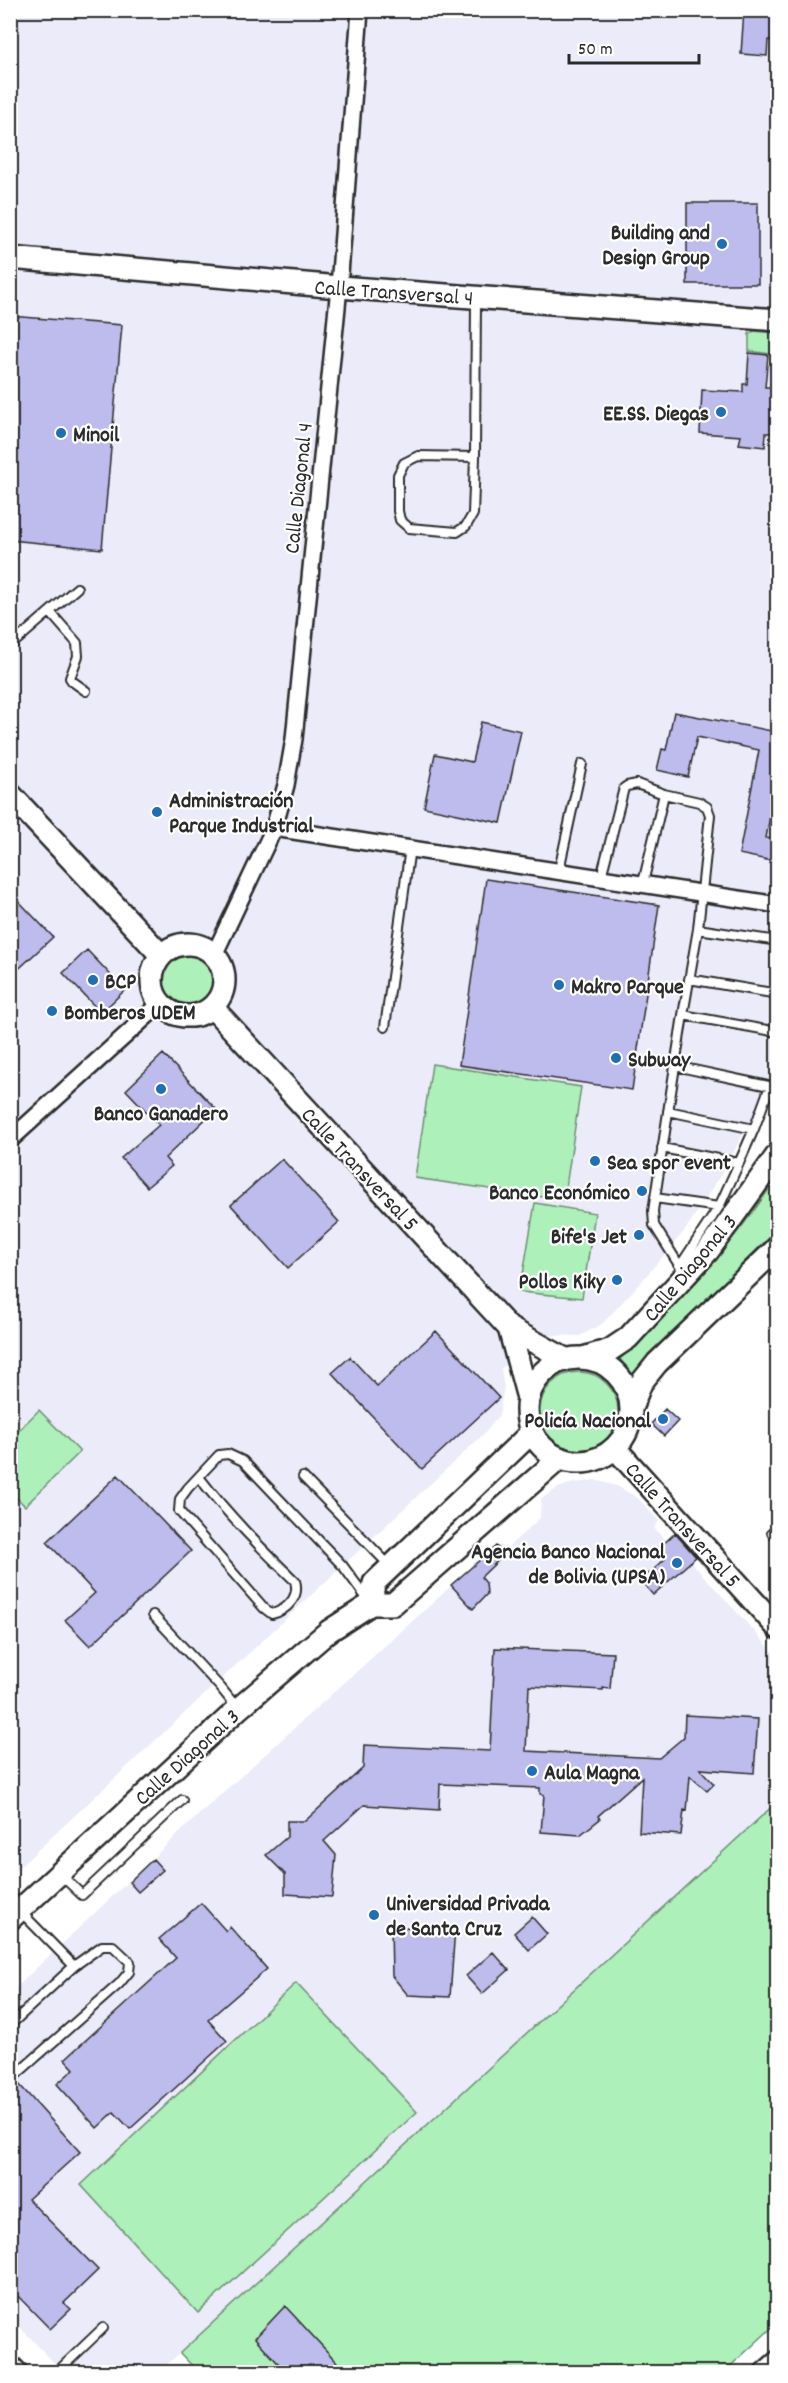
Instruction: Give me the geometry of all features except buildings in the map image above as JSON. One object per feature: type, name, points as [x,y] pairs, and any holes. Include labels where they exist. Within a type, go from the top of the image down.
[{"type":"street","name":"Calle Diagonal 4","points":[[214,955],[274,828],[286,785],[294,739],[339,287],[360,10]]},
{"type":"street","name":"Calle Transversal 4","points":[[10,258],[339,287],[777,320]]},
{"type":"street","points":[[10,794],[161,955]]},
{"type":"street","points":[[274,828],[701,892],[775,900]]},
{"type":"street","points":[[187,944],[204,947],[214,955],[224,975],[224,987],[212,1007],[191,1016],[169,1011],[160,1004],[154,995],[152,974],[161,955],[170,948],[187,944]]},
{"type":"street","points":[[10,1140],[160,1004]]},
{"type":"street","name":"Calle Transversal 5","points":[[212,1007],[509,1328],[574,1359]]},
{"type":"street","name":"Calle Diagonal 3","points":[[574,1359],[610,1350],[628,1338],[683,1271],[708,1251],[777,1154]]},
{"type":"street","name":"Calle Diagonal 3","points":[[632,1406],[641,1383],[657,1363],[777,1247]]},
{"type":"street","name":"Calle Transversal 5","points":[[509,1328],[528,1398]]},
{"type":"street","points":[[574,1359],[601,1362],[616,1373],[627,1388],[632,1406],[630,1425],[615,1448],[589,1461],[579,1462],[560,1458],[543,1448],[532,1432],[527,1416],[528,1398],[541,1374],[574,1359]]},
{"type":"street","points":[[371,1604],[374,1583],[532,1432]]},
{"type":"street","name":"Calle Transversal 5","points":[[615,1448],[777,1628]]},
{"type":"street","name":"Calle Diagonal 3","points":[[15,1915],[238,1709],[329,1631],[371,1604],[393,1604],[560,1458]]},
{"type":"street","points":[[423,1536],[445,1560]]},
{"type":"street","points":[[762,2373],[777,2358]]},
{"type":"street","points":[[10,2362],[20,2373]]},
{"type":"lane","points":[[475,457],[418,456],[404,463],[398,475],[400,520],[409,528],[457,532],[466,526],[473,514],[475,457],[476,297]]},
{"type":"lane","points":[[10,646],[77,588]]},
{"type":"lane","points":[[50,612],[78,643],[78,656],[70,678],[87,691]]},
{"type":"lane","points":[[559,870],[582,764]]},
{"type":"lane","points":[[601,877],[624,788],[627,786],[637,784],[664,794],[699,802],[707,807],[710,815],[698,929],[675,1066],[655,1198],[654,1226],[683,1271],[719,1207],[774,1087],[675,1066]]},
{"type":"lane","points":[[643,883],[664,794]]},
{"type":"lane","points":[[385,1027],[410,848]]},
{"type":"lane","points":[[698,929],[777,941]]},
{"type":"lane","points":[[689,979],[777,994]]},
{"type":"lane","points":[[684,1015],[777,1032]]},
{"type":"lane","points":[[668,1112],[754,1129]]},
{"type":"lane","points":[[663,1148],[739,1163]]},
{"type":"lane","points":[[655,1198],[719,1207]]},
{"type":"lane","points":[[199,1477],[246,1532],[295,1581],[297,1588],[295,1597],[281,1611],[272,1614],[264,1608],[179,1511],[180,1499],[199,1477],[219,1455],[228,1454],[243,1461],[343,1566],[371,1604]]},
{"type":"lane","points":[[303,1477],[391,1567]]},
{"type":"lane","points":[[153,1615],[238,1709]]},
{"type":"lane","points":[[59,1873],[82,1895],[182,1800]]},
{"type":"lane","points":[[15,1915],[74,1966]]},
{"type":"lane","points":[[10,2025],[74,1966],[102,1946],[113,1946],[130,1962],[129,1972],[119,1984],[10,2080]]},
{"type":"lane","points":[[57,2373],[103,2328]]},
{"type":"shaded area","points":[[11,11],[777,11],[777,1063],[756,1110],[724,1170],[686,1229],[602,1324],[580,1336],[540,1335],[501,1369],[504,1387],[499,1415],[485,1433],[11,1875]]},
{"type":"shaded area","name":"Universidad Privada de Santa Cruz","points":[[595,1480],[617,1486],[638,1498],[659,1521],[654,1528],[667,1541],[676,1533],[696,1556],[691,1562],[777,1656],[777,1802],[159,2372],[63,2372],[11,2318],[11,1992],[207,1807],[470,1569],[473,1569],[470,1566],[476,1560],[480,1564],[500,1545],[505,1550],[540,1518],[541,1499],[569,1484]]},
{"type":"green space","points":[[754,331],[774,333],[777,336],[777,352],[771,354],[749,351],[749,334]]},
{"type":"green space","points":[[184,955],[194,955],[208,962],[215,981],[208,1000],[194,1007],[184,1007],[174,1003],[167,996],[163,986],[163,976],[167,966],[174,959]]},
{"type":"green space","points":[[432,1064],[581,1087],[564,1200],[415,1178]]},
{"type":"green space","points":[[777,1177],[777,1230],[667,1338],[633,1376],[620,1359],[663,1317],[724,1250]]},
{"type":"green space","points":[[535,1203],[595,1213],[582,1298],[520,1292]]},
{"type":"green space","points":[[579,1372],[594,1375],[606,1384],[615,1396],[618,1411],[615,1426],[606,1438],[594,1447],[579,1450],[564,1447],[552,1438],[543,1426],[540,1411],[543,1396],[552,1384],[564,1375]]},
{"type":"green space","points":[[39,1410],[80,1452],[25,1506],[11,1492],[11,1438]]},
{"type":"green space","points":[[777,1802],[777,2323],[724,2372],[198,2372],[180,2353]]},
{"type":"green space","points":[[296,1983],[417,2112],[198,2313],[81,2185]]},
{"type":"place","name":"Building and Design Group","points":[[722,244]]},
{"type":"place","name":"EE.SS. Diegas","points":[[721,412]]},
{"type":"place","name":"Minoil","points":[[61,433]]},
{"type":"place","name":"Administración Parque Industrial","points":[[157,812]]},
{"type":"place","name":"BCP","points":[[93,980]]},
{"type":"place","name":"Makro Parque","points":[[559,985]]},
{"type":"place","name":"Bomberos UDEM","points":[[52,1011]]},
{"type":"place","name":"Subway","points":[[616,1058]]},
{"type":"place","name":"Banco Ganadero","points":[[161,1089]]},
{"type":"place","name":"Sea spor event","points":[[595,1161]]},
{"type":"place","name":"Banco Económico","points":[[642,1191]]},
{"type":"place","name":"Bife's Jet","points":[[639,1235]]},
{"type":"place","name":"Pollos Kiky","points":[[617,1280]]},
{"type":"place","name":"Policía Nacional","points":[[663,1419]]},
{"type":"place","name":"Agencia Banco Nacional de Bolivia (UPSA)","points":[[677,1563]]},
{"type":"place","name":"Aula Magna","points":[[532,1771]]},
{"type":"place","name":"Universidad Privada de Santa Cruz","points":[[374,1915]]}]
